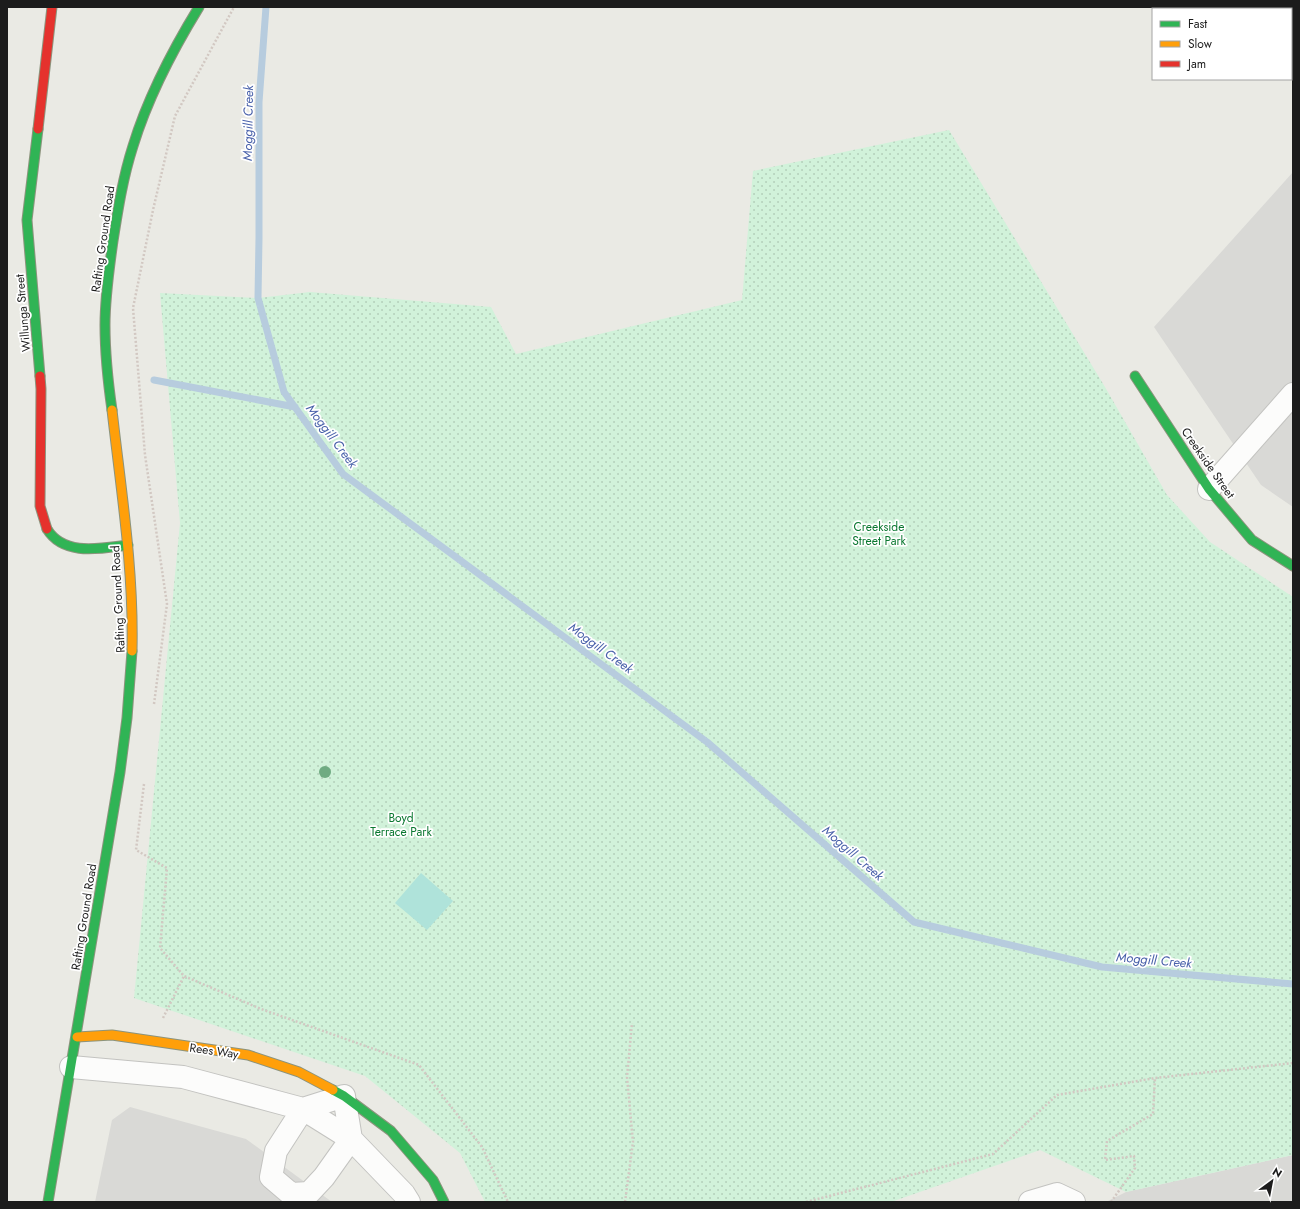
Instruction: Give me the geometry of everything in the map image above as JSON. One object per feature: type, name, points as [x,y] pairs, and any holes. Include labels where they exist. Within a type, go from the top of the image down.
[{"type":"street","name":"Willunga Street","points":[[52,7],[27,220],[42,389],[40,506],[44,523],[52,537],[66,546],[80,549],[128,545]]},
{"type":"street","name":"Rafting Ground Road","points":[[48,1202],[77,1037],[128,719],[132,659],[132,598],[128,545],[105,347],[107,284],[118,201],[145,109],[170,56],[199,7]]},
{"type":"street","name":"Creekside Street","points":[[1135,376],[1209,488],[1252,540],[1293,566]]},
{"type":"street","points":[[1209,488],[1293,394]]},
{"type":"street","name":"Rees Way","points":[[77,1037],[112,1035],[248,1055],[299,1072],[344,1096],[391,1130],[433,1180],[444,1202]]},
{"type":"street","points":[[71,1067],[183,1077],[303,1109],[350,1139],[404,1194],[409,1202]]},
{"type":"street","points":[[344,1096],[350,1139],[324,1177],[309,1193],[291,1194],[271,1177],[276,1151],[303,1109],[344,1096]]},
{"type":"street","points":[[1030,1202],[1057,1194],[1074,1202]]},
{"type":"path","points":[[154,705],[167,604],[145,454],[132,308],[175,116],[234,7]]},
{"type":"path","points":[[144,782],[136,850],[167,868],[160,948],[184,976],[261,1009],[419,1065],[482,1147],[508,1202]]},
{"type":"path","points":[[151,1041],[184,976]]},
{"type":"path","points":[[625,1202],[633,1142],[628,1077],[632,1023]]},
{"type":"path","points":[[806,1202],[993,1154],[1057,1095],[1155,1078],[1293,1063]]},
{"type":"path","points":[[1111,1202],[1135,1168],[1134,1156],[1105,1160],[1107,1141],[1153,1114],[1155,1078]]},
{"type":"shaded area","points":[[1293,172],[1293,507],[1261,485],[1154,327]]},
{"type":"shaded area","points":[[421,873],[453,901],[427,930],[395,903]]},
{"type":"shaded area","points":[[130,1107],[246,1139],[332,1202],[95,1202],[112,1120]]},
{"type":"shaded area","points":[[1293,1155],[1293,1202],[1106,1202],[1126,1192]]},
{"type":"green space","points":[[949,130],[1105,387],[1167,495],[1210,542],[1293,597],[1293,1155],[1126,1192],[1040,1150],[891,1202],[485,1202],[460,1153],[365,1076],[134,998],[180,523],[160,293],[258,298],[310,292],[491,307],[516,354],[742,300],[753,171]]},
{"type":"building","points":[[1205,7],[1220,7],[1219,8]]},
{"type":"building","points":[[1251,7],[1276,7],[1274,8]]},
{"type":"waterway","name":"Moggill Creek","points":[[266,7],[259,102],[258,298],[284,392],[343,474],[707,742],[914,922],[1102,967],[1293,984]]},
{"type":"waterway","points":[[154,380],[295,407]]},
{"type":"traffic: fast","points":[[112,410],[106,357],[106,304],[113,241],[124,181],[129,158],[153,92],[179,40],[199,7]]},
{"type":"traffic: fast","points":[[38,129],[27,220],[40,376]]},
{"type":"traffic: fast","points":[[1135,376],[1209,489],[1252,540],[1293,566]]},
{"type":"traffic: fast","points":[[47,529],[54,538],[63,544],[73,547],[95,549],[128,545]]},
{"type":"traffic: fast","points":[[48,1202],[120,772],[127,718],[132,651]]},
{"type":"traffic: fast","points":[[333,1090],[344,1096],[391,1131],[433,1180],[444,1202]]},
{"type":"traffic: slow","points":[[112,410],[129,560],[132,651]]},
{"type":"traffic: slow","points":[[77,1037],[112,1035],[248,1055],[299,1072],[333,1090]]},
{"type":"traffic: jam","points":[[38,129],[52,7]]},
{"type":"traffic: jam","points":[[40,376],[40,506],[47,529]]},
{"type":"park label","name":"Creekside Street Park","points":[[879,534]]},
{"type":"park label","name":"Boyd Terrace Park","points":[[401,825]]}]
